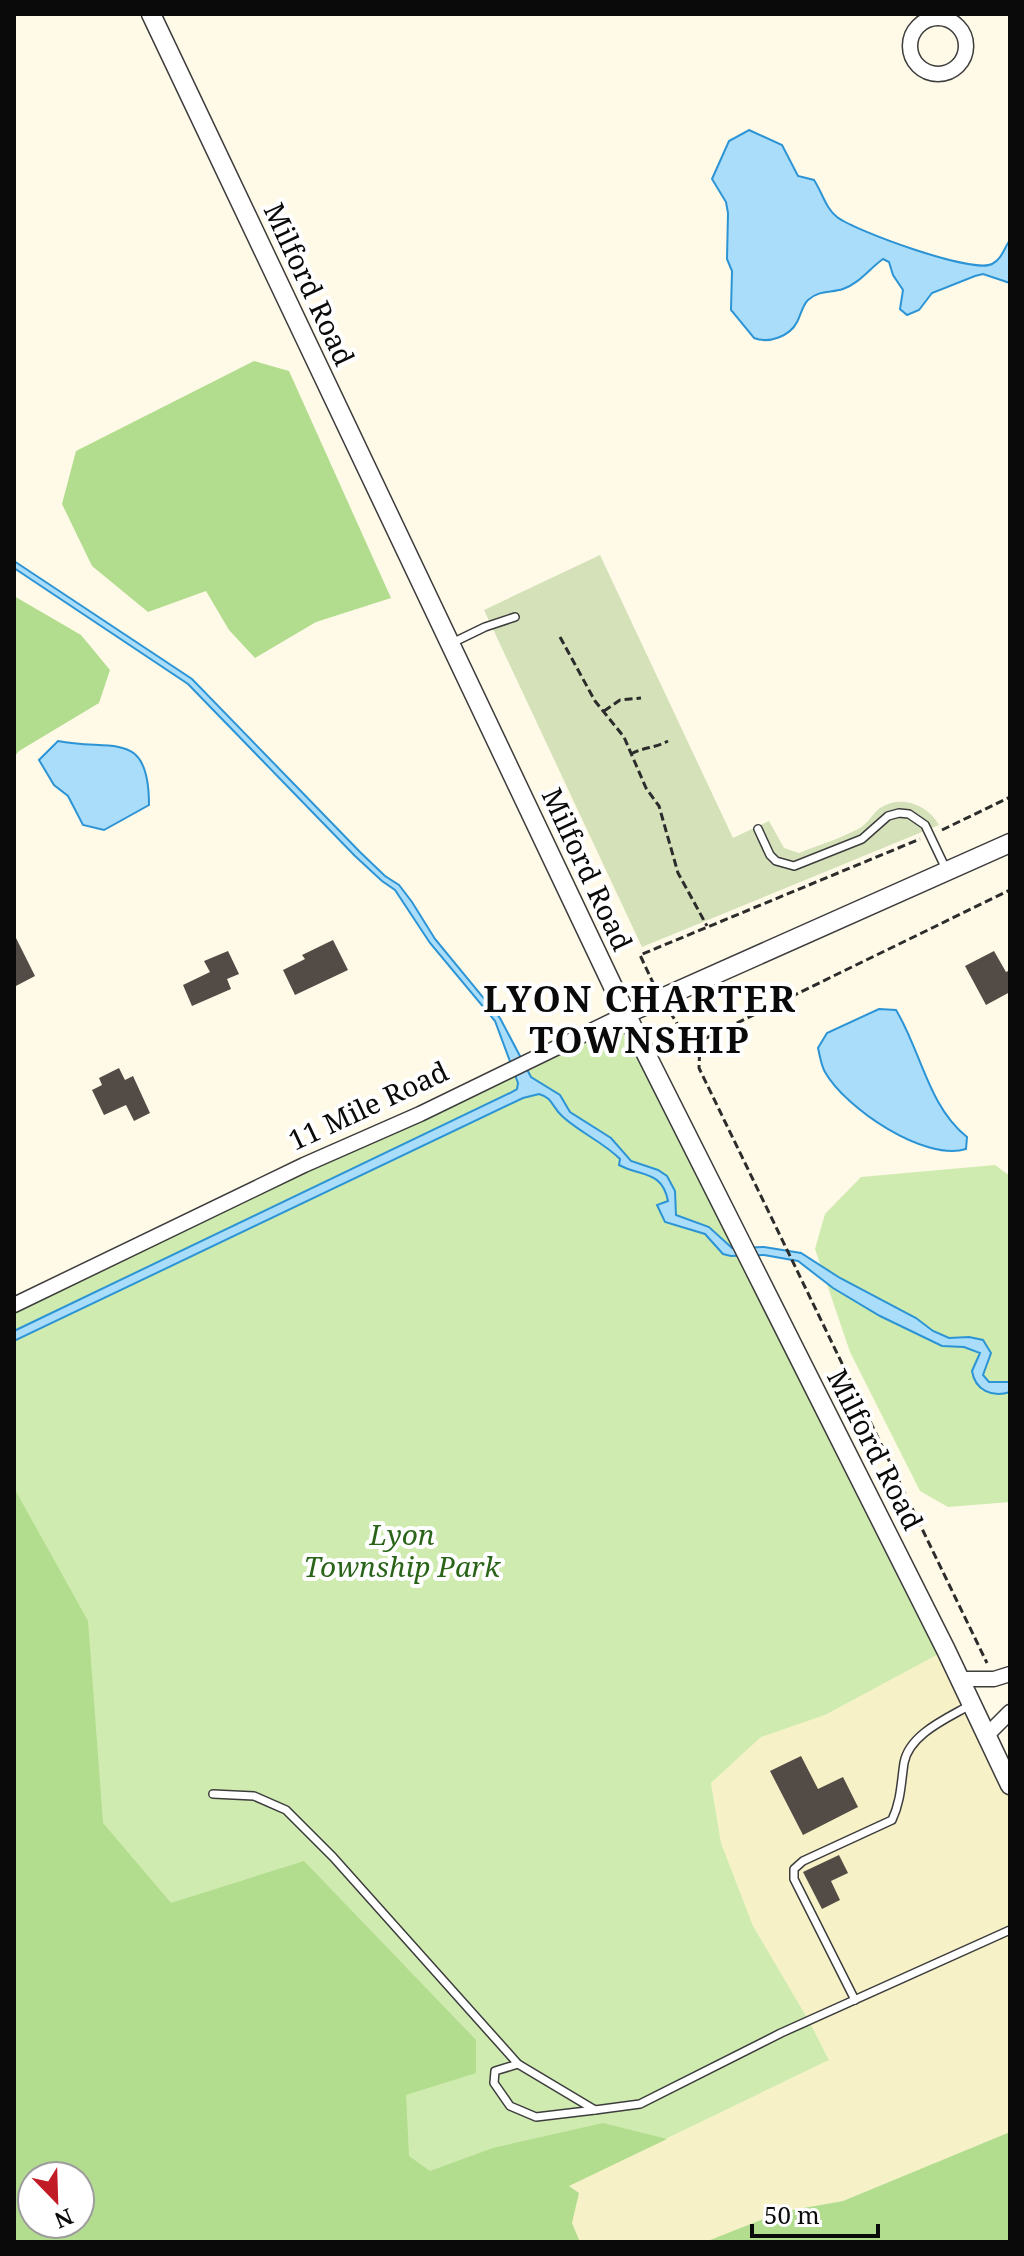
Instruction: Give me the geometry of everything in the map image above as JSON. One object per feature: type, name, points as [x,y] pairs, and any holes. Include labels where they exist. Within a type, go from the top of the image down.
[{"type":"street","name":"Milford Road","points":[[151,14],[626,1014],[1010,1785]]},
{"type":"street","points":[[946,16],[962,30],[967,49],[957,67],[935,74],[926,71],[913,59],[910,41],[913,32],[927,20],[946,16]]},
{"type":"street","name":"11 Mile Road","points":[[14,1305],[626,1014],[1010,843]]},
{"type":"street","points":[[959,1679],[994,1679],[1010,1674]]},
{"type":"street","points":[[987,1735],[1010,1712]]},
{"type":"lane","points":[[450,643],[515,617]]},
{"type":"lane","points":[[758,829],[776,861],[794,866],[862,839],[888,816],[909,814],[925,825],[947,871]]},
{"type":"lane","points":[[855,2000],[794,1879],[794,1869],[803,1861],[892,1820],[900,1796],[905,1758],[929,1729],[972,1704]]},
{"type":"lane","points":[[213,1794],[254,1796],[286,1810],[333,1857],[518,2064],[595,2110]]},
{"type":"lane","points":[[518,2064],[495,2071],[494,2083],[510,2106],[536,2117],[640,2104],[684,2085],[781,2033],[1010,1930]]},
{"type":"path","points":[[560,637],[595,701],[624,737],[646,788],[659,806],[678,873],[707,926]]},
{"type":"path","points":[[604,711],[620,700],[641,698]]},
{"type":"path","points":[[631,754],[643,747],[654,749],[668,741]]},
{"type":"path","points":[[700,1041],[699,1068],[994,1679]]},
{"type":"shaded area","points":[[946,1650],[1010,1785],[1010,2132],[843,2201],[781,2212],[705,2242],[580,2242],[572,2223],[579,2193],[569,2186],[829,2060],[753,1926],[721,1843],[711,1783],[761,1737],[825,1715]]},
{"type":"green space","points":[[254,361],[289,371],[391,598],[316,622],[255,658],[229,630],[206,591],[148,612],[92,566],[62,504],[76,451]]},
{"type":"green space","points":[[600,555],[733,838],[769,821],[784,848],[799,853],[858,829],[880,808],[897,802],[921,807],[939,825],[642,947],[484,610]]},
{"type":"green space","points":[[14,596],[81,635],[110,670],[99,703],[14,757]]},
{"type":"green space","name":"Lyon Township Park","points":[[626,1014],[946,1650],[825,1715],[761,1737],[711,1783],[721,1843],[753,1926],[829,2060],[452,2242],[14,2242],[14,1305]]},
{"type":"green space","points":[[995,1165],[1010,1176],[1010,1502],[948,1507],[920,1491],[850,1352],[815,1249],[825,1214],[861,1177]]},
{"type":"green space","points":[[14,1488],[88,1621],[103,1823],[171,1903],[304,1861],[476,2040],[476,2073],[406,2095],[409,2156],[430,2171],[493,2148],[603,2123],[667,2139],[569,2186],[579,2193],[572,2223],[580,2242],[14,2242]]},
{"type":"green space","points":[[1010,2132],[1010,2242],[705,2242],[781,2212],[843,2201]]},
{"type":"water","points":[[749,130],[782,145],[798,176],[814,180],[833,214],[866,232],[914,250],[981,265],[995,262],[1010,240],[1010,283],[983,274],[975,276],[932,293],[919,310],[907,315],[900,309],[903,290],[889,262],[883,259],[849,286],[821,293],[808,300],[794,327],[784,335],[766,340],[754,338],[731,310],[732,271],[727,259],[728,213],[726,202],[712,179],[729,141]]},
{"type":"water","points":[[14,561],[192,679],[360,852],[399,885],[435,939],[500,1018],[531,1077],[560,1095],[570,1112],[611,1138],[631,1161],[667,1176],[675,1191],[676,1215],[709,1227],[732,1248],[764,1247],[801,1253],[840,1278],[916,1318],[933,1331],[949,1338],[983,1340],[991,1353],[983,1375],[989,1382],[1010,1382],[1010,1392],[991,1393],[977,1383],[972,1371],[980,1353],[964,1347],[942,1346],[880,1316],[833,1288],[798,1261],[764,1255],[723,1254],[705,1234],[665,1222],[657,1205],[668,1201],[661,1184],[650,1176],[619,1165],[620,1159],[569,1122],[550,1100],[539,1094],[523,1098],[14,1341],[14,1331],[510,1093],[517,1089],[518,1083],[495,1021],[430,943],[395,890],[355,856],[188,684],[14,568]]},
{"type":"water","points":[[58,741],[124,748],[134,754],[142,764],[147,781],[149,805],[104,830],[83,825],[68,796],[54,785],[39,760]]},
{"type":"water","points":[[879,1009],[896,1010],[934,1094],[943,1110],[967,1137],[966,1149],[949,1151],[929,1148],[888,1129],[850,1101],[825,1072],[818,1048],[827,1033]]},
{"type":"building","points":[[14,934],[35,976],[14,987]]},
{"type":"building","points":[[333,940],[348,970],[295,995],[283,970],[305,959],[302,955]]},
{"type":"building","points":[[228,951],[239,974],[227,979],[231,989],[192,1006],[183,985],[210,972],[204,961]]},
{"type":"building","points":[[994,951],[1006,972],[1010,970],[1010,992],[986,1005],[965,966]]},
{"type":"building","points":[[119,1068],[125,1080],[133,1076],[150,1113],[134,1121],[126,1105],[104,1115],[92,1090],[102,1085],[99,1078]]},
{"type":"building","points":[[801,1756],[818,1789],[843,1777],[858,1807],[803,1835],[770,1771]]},
{"type":"building","points":[[839,1855],[848,1873],[831,1881],[840,1900],[822,1909],[803,1872]]},
{"type":"district","name":"LYON CHARTER TOWNSHIP","points":[[640,1018]]}]
